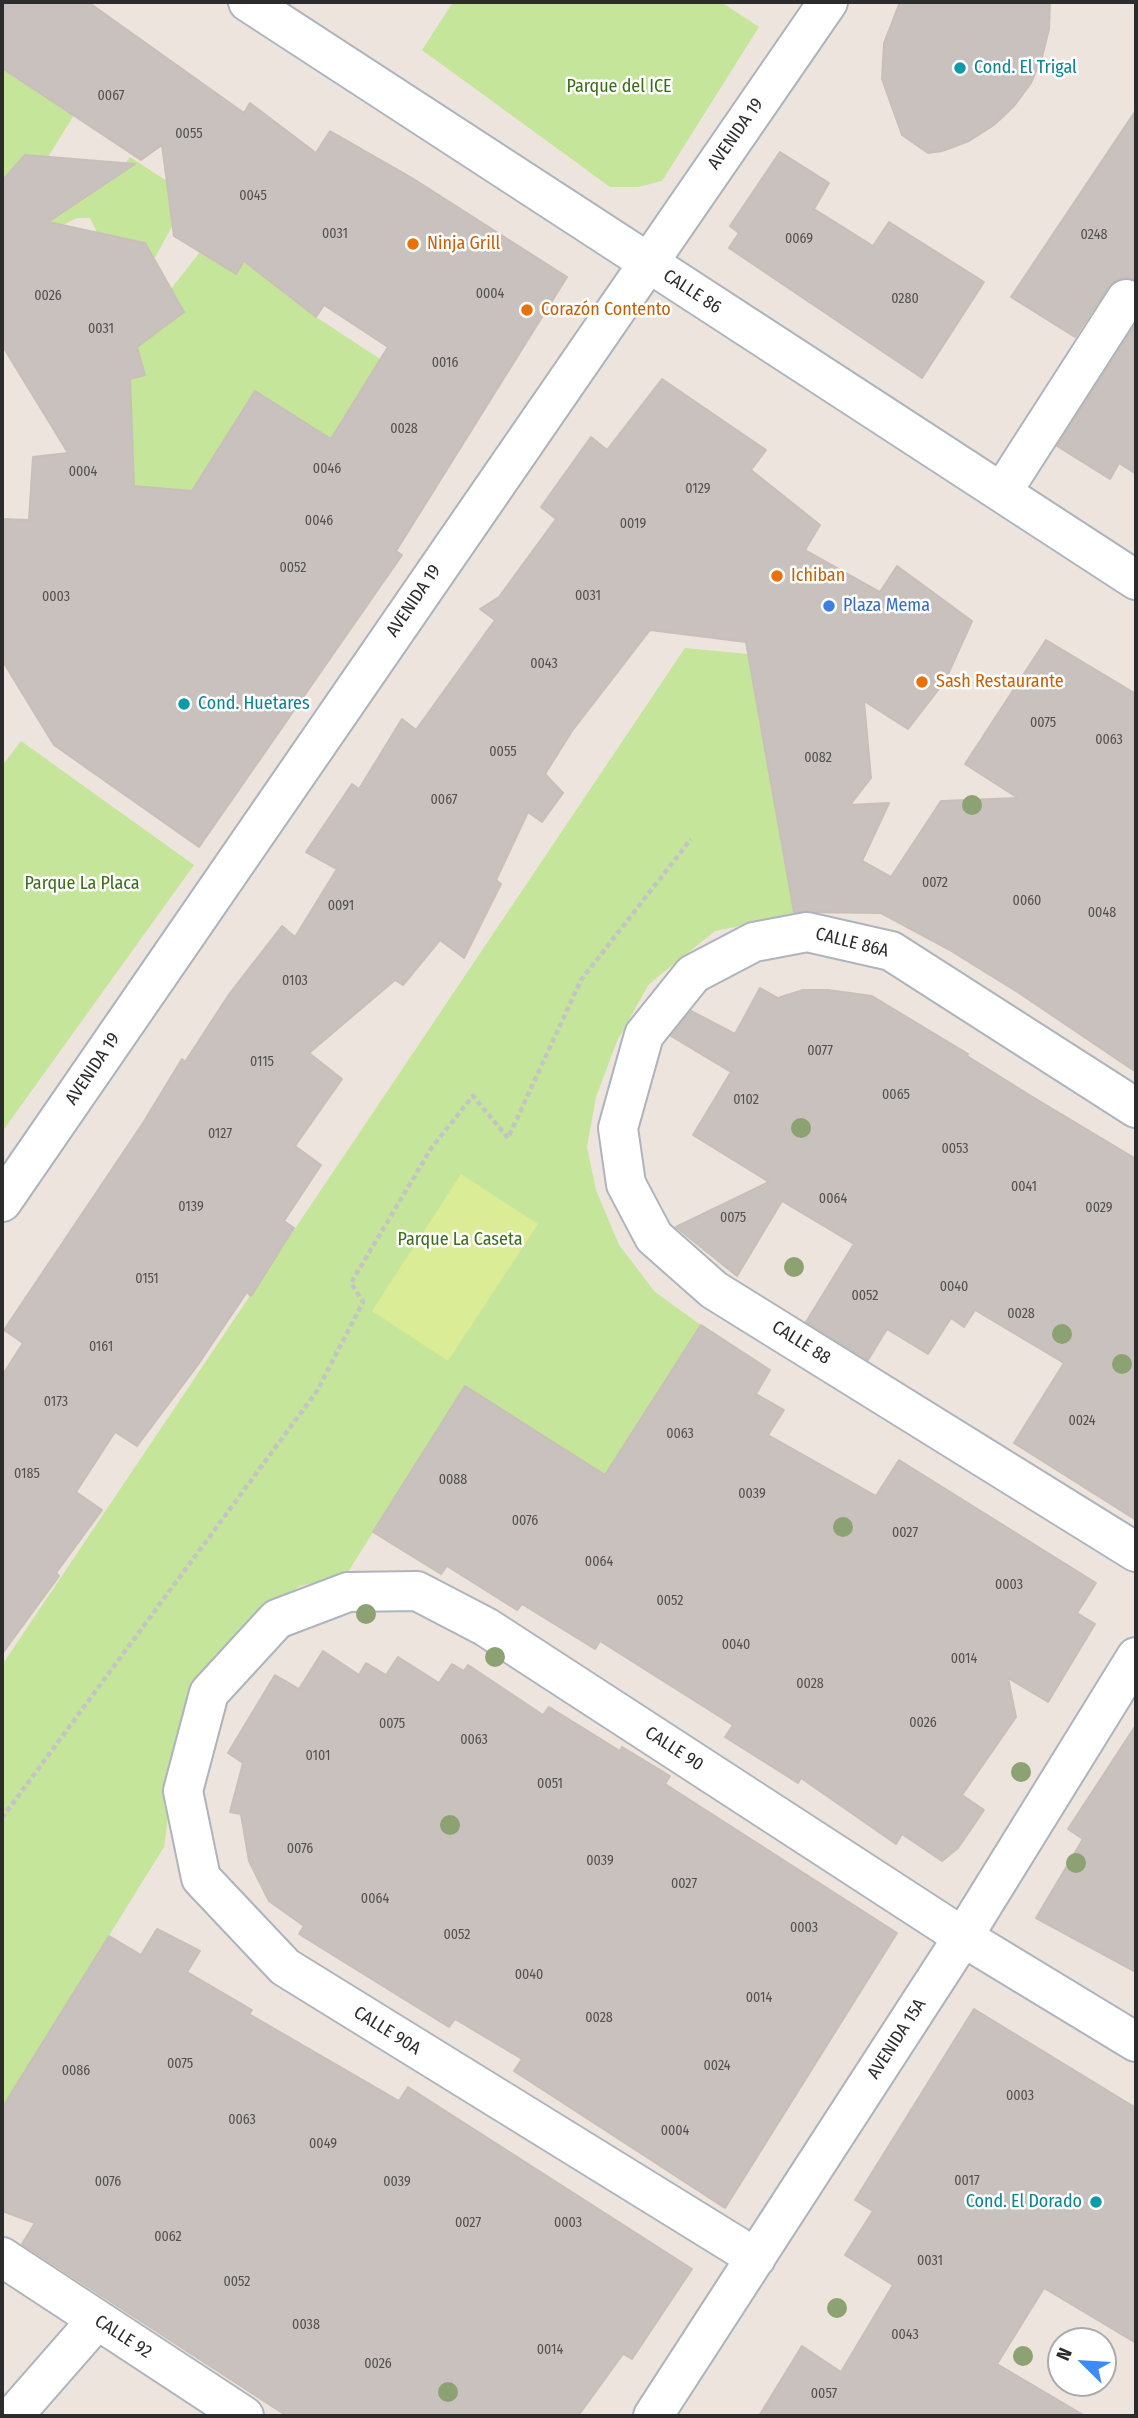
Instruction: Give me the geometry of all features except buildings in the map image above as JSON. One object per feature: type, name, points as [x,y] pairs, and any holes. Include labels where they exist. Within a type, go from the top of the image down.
[{"type":"street","name":"CALLE 86","points":[[248,2],[1136,580]]},
{"type":"street","name":"AVENIDA 19","points":[[2,1202],[646,262],[828,2]]},
{"type":"street","points":[[1002,492],[1126,299]]},
{"type":"street","name":"CALLE 86A","points":[[644,1035],[693,974],[754,942],[807,932],[891,951],[1136,1108]]},
{"type":"street","name":"CALLE 88","points":[[644,1035],[618,1128],[626,1184],[654,1237],[714,1290],[1136,1552]]},
{"type":"street","name":"CALLE 90","points":[[209,1692],[277,1619],[348,1592],[417,1591],[486,1627],[963,1937],[1136,2042]]},
{"type":"street","name":"AVENIDA 15A","points":[[653,2416],[963,1937],[1136,1657]]},
{"type":"street","name":"CALLE 90A","points":[[209,1692],[183,1791],[201,1878],[285,1967],[756,2258]]},
{"type":"street","name":"CALLE 92","points":[[2,2256],[244,2416]]},
{"type":"street","points":[[13,2416],[97,2320]]},
{"type":"path","points":[[2,1818],[317,1391],[363,1302],[351,1283],[432,1147],[474,1096],[508,1138],[581,980],[691,839]]},
{"type":"green space","name":"Parque del ICE","points":[[453,2],[721,2],[759,27],[662,181],[638,187],[610,187],[422,50]]},
{"type":"green space","points":[[2,68],[74,115],[48,157],[25,155],[2,181]]},
{"type":"green space","points":[[130,157],[167,181],[183,207],[154,259],[143,266],[119,237],[97,232],[90,218],[77,218],[28,242],[63,170],[113,179]]},
{"type":"green space","points":[[274,222],[284,272],[283,291],[316,317],[380,359],[331,439],[255,391],[208,466],[204,551],[134,486],[130,379],[144,375],[137,347],[184,312],[171,289],[200,252],[236,274]]},
{"type":"green space","name":"Parque La Caseta","points":[[685,648],[748,654],[795,915],[715,931],[649,984],[617,1041],[596,1097],[587,1147],[596,1190],[619,1245],[655,1292],[701,1325],[605,1475],[465,1386],[346,1575],[300,1586],[245,1624],[195,1681],[177,1751],[164,1847],[2,2108],[2,1665]]},
{"type":"green space","name":"Parque La Placa","points":[[21,741],[194,865],[2,1132],[2,766]]},
{"type":"green space","points":[[461,1174],[538,1224],[448,1361],[372,1311]]},
{"type":"place","name":"Cond. El Trigal","points":[[960,68]]},
{"type":"place","name":"Ninja Grill","points":[[413,244]]},
{"type":"place","name":"Corazón Contento","points":[[527,310]]},
{"type":"place","name":"Ichiban","points":[[777,576]]},
{"type":"place","name":"Plaza Mema","points":[[829,606]]},
{"type":"place","name":"Sash Restaurante","points":[[922,682]]},
{"type":"place","name":"Cond. Huetares","points":[[184,704]]},
{"type":"place","name":"Cond. El Dorado","points":[[1096,2202]]}]
